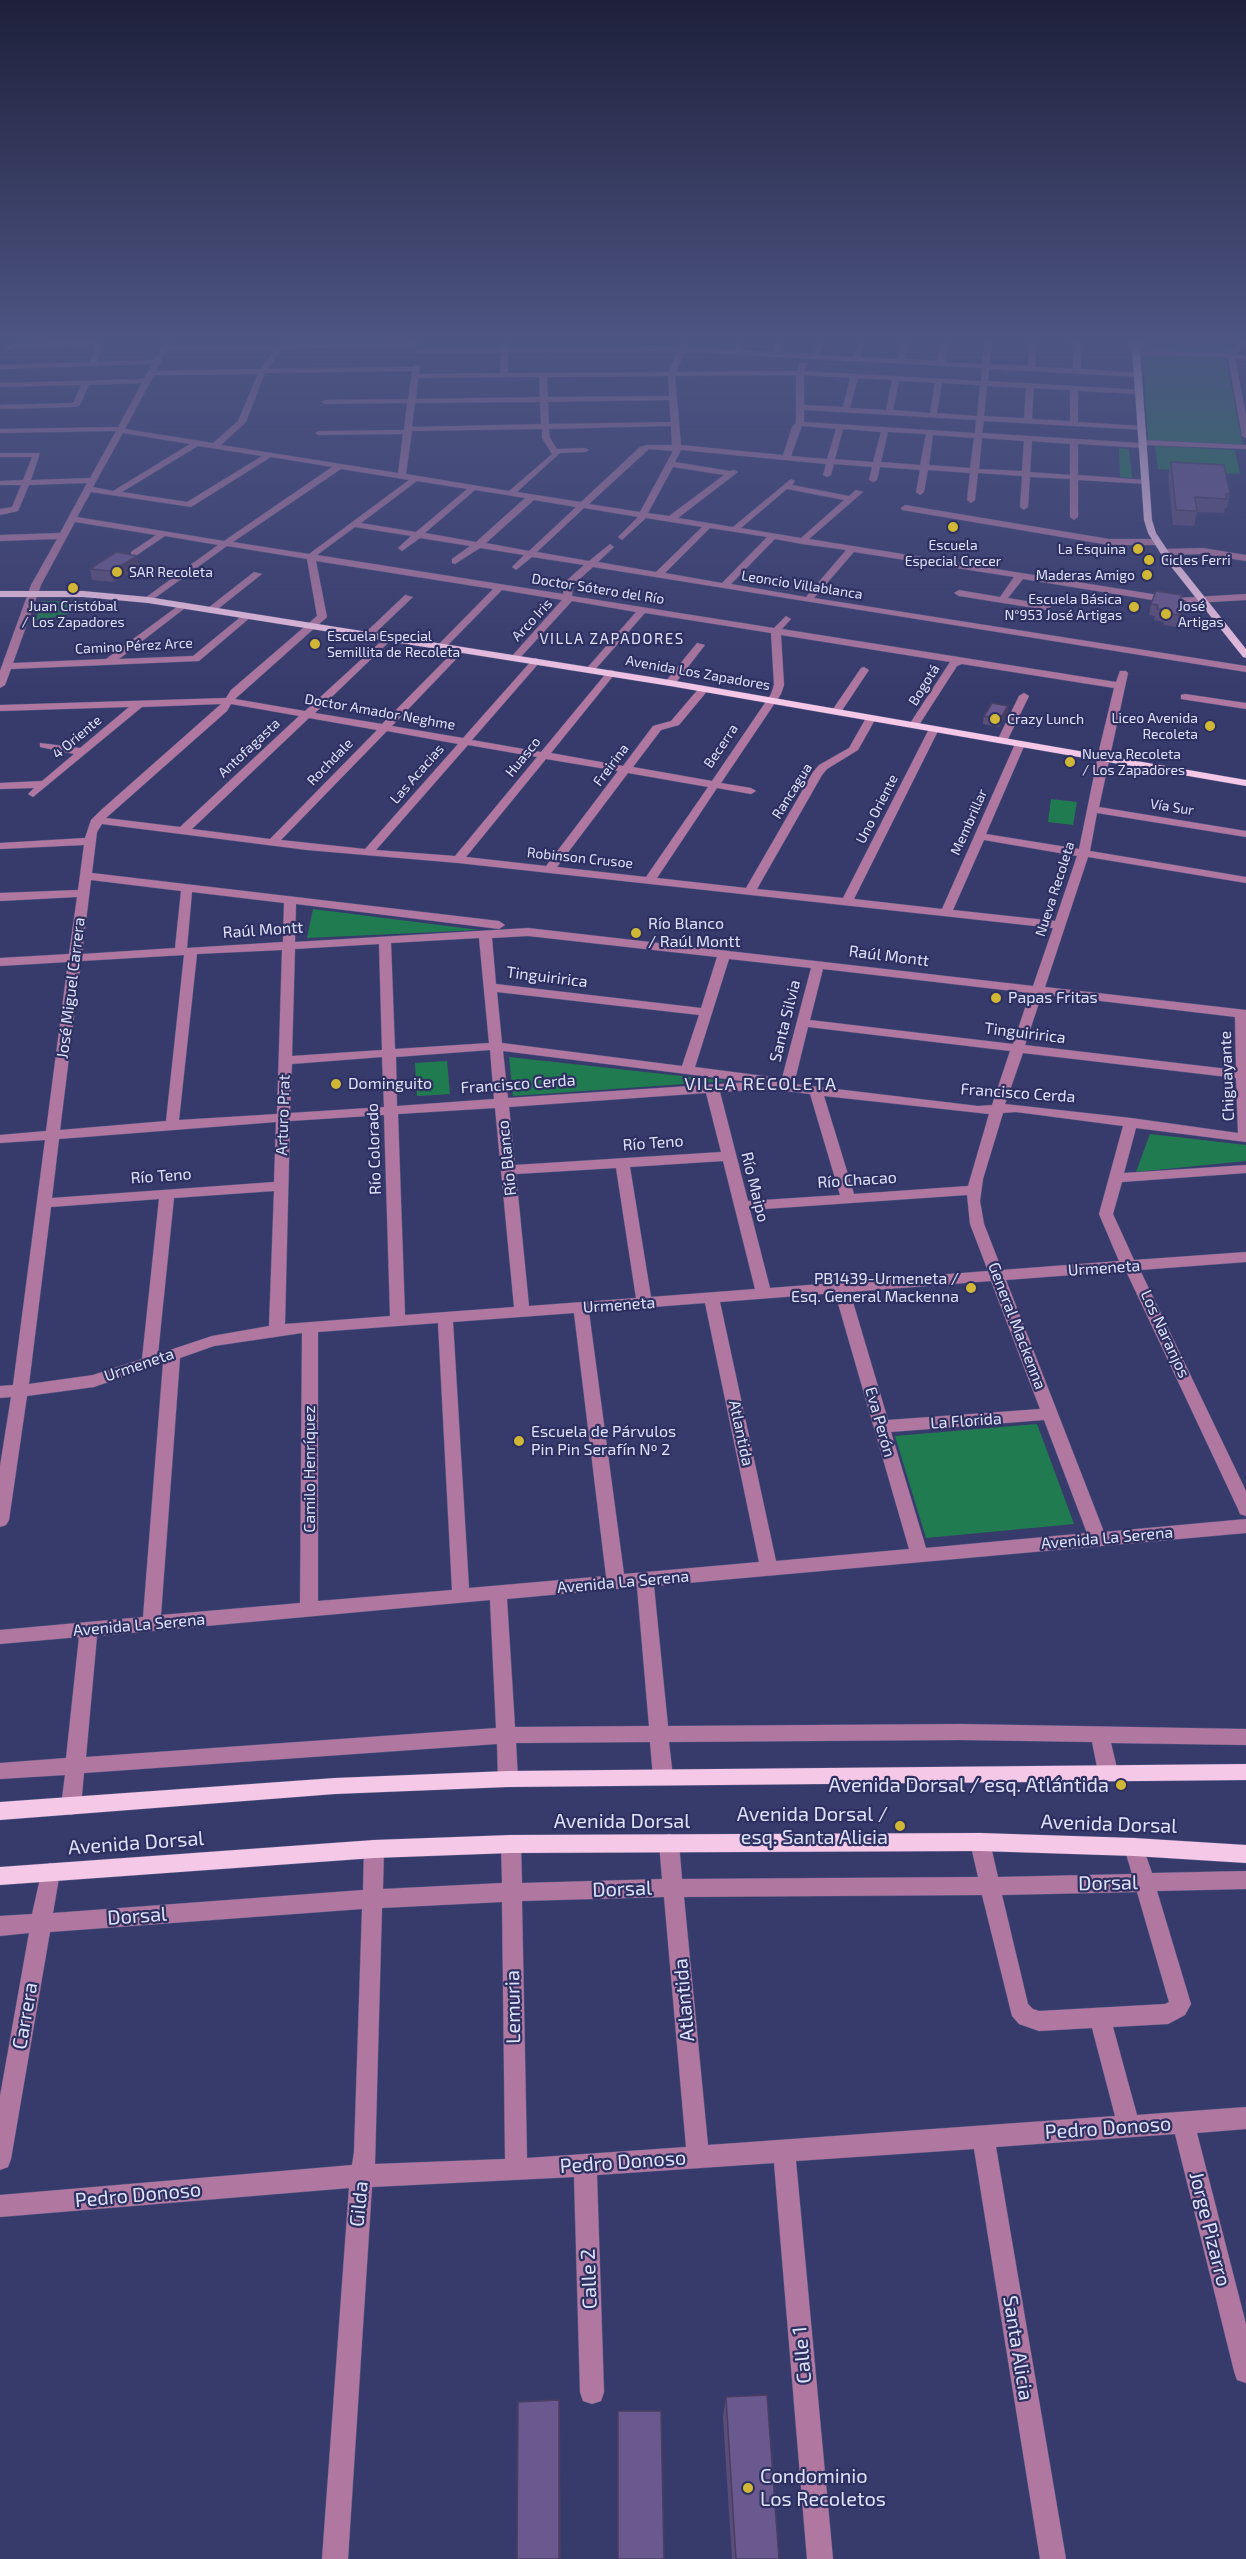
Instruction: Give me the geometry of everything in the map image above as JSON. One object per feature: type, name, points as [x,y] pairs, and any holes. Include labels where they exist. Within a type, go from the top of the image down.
[{"type":"main road","points":[[1144,457],[1148,520],[1156,542],[1246,655]]},
{"type":"main road","name":"Avenida Los Zapadores","points":[[0,594],[83,594],[148,600],[610,673],[1246,783]]},
{"type":"main road","points":[[0,1811],[335,1786],[508,1779],[1246,1772]]},
{"type":"main road","name":"Avenida Dorsal","points":[[0,1876],[374,1849],[511,1844],[980,1842],[1134,1847],[1246,1854]]},
{"type":"street","points":[[0,459],[19,457]]},
{"type":"street","points":[[0,509],[14,509],[35,457]]},
{"type":"street","points":[[0,685],[33,594],[106,457]]},
{"type":"street","points":[[115,493],[173,457]]},
{"type":"street","points":[[88,489],[188,505],[265,457]]},
{"type":"street","points":[[284,457],[1177,601],[1246,597]]},
{"type":"street","points":[[402,476],[404,457]]},
{"type":"street","points":[[510,494],[553,457]]},
{"type":"street","points":[[516,567],[634,457]]},
{"type":"street","points":[[622,537],[641,519],[641,514],[674,457]]},
{"type":"street","points":[[780,457],[1146,482]]},
{"type":"street","points":[[827,475],[832,457]]},
{"type":"street","points":[[873,480],[879,457]]},
{"type":"street","points":[[920,492],[926,457]]},
{"type":"street","points":[[971,500],[975,457]]},
{"type":"street","points":[[1024,507],[1027,457]]},
{"type":"street","points":[[1074,457],[1074,517]]},
{"type":"street","points":[[670,519],[732,473],[671,464]]},
{"type":"street","points":[[148,600],[225,543],[339,466]]},
{"type":"street","points":[[311,557],[416,478]]},
{"type":"street","points":[[0,483],[93,480]]},
{"type":"street","points":[[734,530],[788,484],[850,499]]},
{"type":"street","points":[[402,548],[473,488]]},
{"type":"street","points":[[802,541],[859,492]]},
{"type":"street","points":[[455,561],[532,497]]},
{"type":"street","points":[[188,505],[196,515]]},
{"type":"street","points":[[905,508],[1109,542],[1156,542]]},
{"type":"street","name":"Doctor Sótero del Río","points":[[72,519],[1120,686]]},
{"type":"street","name":"Leoncio Villablanca","points":[[354,524],[808,600],[1246,669]]},
{"type":"street","points":[[658,575],[709,525]]},
{"type":"street","points":[[134,554],[164,533]]},
{"type":"street","points":[[0,538],[63,536]]},
{"type":"street","points":[[724,586],[773,536]]},
{"type":"street","name":"Arco Iris","points":[[515,658],[569,598],[568,584],[610,547]]},
{"type":"street","points":[[808,600],[852,549]]},
{"type":"street","points":[[1164,552],[1203,551],[1245,559]]},
{"type":"street","name":"José Miguel Carrera","points":[[0,1520],[20,1391],[91,832],[97,820],[223,709],[235,692],[323,614],[311,557]]},
{"type":"street","points":[[210,610],[257,574]]},
{"type":"street","points":[[1002,600],[1020,576]]},
{"type":"street","points":[[441,647],[500,587]]},
{"type":"street","points":[[959,593],[1047,608]]},
{"type":"street","points":[[368,635],[408,597]]},
{"type":"street","points":[[109,662],[182,606]]},
{"type":"street","points":[[590,670],[644,610]]},
{"type":"street","name":"Camino Pérez Arce","points":[[7,666],[196,659],[247,616]]},
{"type":"street","points":[[776,631],[786,619]]},
{"type":"street","name":"Becerra","points":[[649,881],[776,694],[779,685],[776,631]]},
{"type":"street","name":"Antofagasta","points":[[183,831],[388,638]]},
{"type":"street","points":[[670,683],[700,645]]},
{"type":"street","name":"Rochdale","points":[[272,843],[460,650]]},
{"type":"street","name":"Las Acacias","points":[[368,852],[536,661]]},
{"type":"street","name":"Bogotá","points":[[914,725],[953,664],[958,662]]},
{"type":"street","points":[[836,712],[864,670]]},
{"type":"street","name":"Huasco","points":[[458,860],[610,673]]},
{"type":"street","name":"Nueva Recoleta","points":[[997,1109],[1084,853],[1102,758],[1123,673]]},
{"type":"street","name":"Freirina","points":[[549,870],[657,728],[675,723],[704,689]]},
{"type":"street","points":[[1002,741],[1024,696]]},
{"type":"street","points":[[1185,697],[1246,706]]},
{"type":"street","name":"Doctor Amador Neghme","points":[[0,708],[229,701],[752,790]]},
{"type":"street","name":"4 Oriente","points":[[33,794],[140,703]]},
{"type":"street","name":"Rancagua","points":[[749,892],[817,774],[823,767],[853,750],[871,718]]},
{"type":"street","name":"Uno Oriente","points":[[847,902],[934,729]]},
{"type":"street","name":"Membrillar","points":[[946,913],[1020,744]]},
{"type":"street","points":[[44,745],[82,752]]},
{"type":"street","points":[[0,786],[44,784]]},
{"type":"street","name":"Vía Sur","points":[[1092,809],[1246,834]]},
{"type":"street","name":"Robinson Crusoe","points":[[97,820],[272,843],[458,860],[1060,925]]},
{"type":"street","points":[[979,836],[1246,880]]},
{"type":"street","points":[[0,846],[89,841]]},
{"type":"street","name":"Raúl Montt","points":[[85,876],[487,924],[528,932],[1244,1014]]},
{"type":"street","points":[[172,1125],[186,951],[187,888]]},
{"type":"street","points":[[0,897],[83,893]]},
{"type":"street","name":"Arturo Prat","points":[[277,1330],[290,900]]},
{"type":"street","name":"Raúl Montt","points":[[0,962],[528,932]]},
{"type":"street","name":"Río Blanco","points":[[485,933],[522,1312]]},
{"type":"street","name":"Río Colorado","points":[[386,939],[398,1321]]},
{"type":"street","points":[[688,1069],[724,954]]},
{"type":"street","name":"Santa Silvia","points":[[787,1086],[818,965]]},
{"type":"street","name":"Tinguiririca","points":[[490,987],[706,1012]]},
{"type":"street","name":"Chiguayante","points":[[1244,1014],[1243,1075],[1246,1138]]},
{"type":"street","name":"Tinguiririca","points":[[803,1023],[1243,1075]]},
{"type":"street","name":"Francisco Cerda","points":[[285,1060],[496,1046],[748,1076],[787,1086]]},
{"type":"street","name":"Francisco Cerda","points":[[0,1139],[172,1125],[752,1086],[787,1086],[978,1110],[1016,1108],[1246,1138]]},
{"type":"street","name":"Río Maipo","points":[[712,1089],[764,1294]]},
{"type":"street","points":[[815,1089],[848,1198]]},
{"type":"street","name":"General Mackenna","points":[[997,1109],[974,1190],[973,1201],[977,1224],[1098,1539]]},
{"type":"street","name":"Los Naranjos","points":[[1131,1122],[1106,1214],[1122,1254],[1138,1278],[1246,1509]]},
{"type":"street","name":"Río Teno","points":[[508,1170],[729,1156]]},
{"type":"street","points":[[622,1163],[644,1303]]},
{"type":"street","points":[[1115,1178],[1246,1169]]},
{"type":"street","name":"Río Teno","points":[[44,1203],[281,1186]]},
{"type":"street","name":"Río Chacao","points":[[742,1206],[974,1190]]},
{"type":"street","points":[[149,1364],[166,1194]]},
{"type":"street","name":"Urmeneta","points":[[0,1392],[94,1381],[223,1339],[277,1330],[1246,1257]]},
{"type":"street","name":"Eva Perón","points":[[841,1288],[919,1555]]},
{"type":"street","name":"Atlantida","points":[[712,1298],[770,1568]]},
{"type":"street","points":[[581,1308],[616,1582]]},
{"type":"street","points":[[446,1318],[461,1596]]},
{"type":"street","name":"Camilo Henríquez","points":[[309,1610],[310,1328]]},
{"type":"street","points":[[151,1624],[172,1354]]},
{"type":"street","name":"La Florida","points":[[881,1427],[1051,1414]]},
{"type":"street","name":"Avenida La Serena","points":[[0,1637],[1246,1526]]},
{"type":"street","points":[[645,1580],[663,1777]]},
{"type":"street","points":[[498,1593],[508,1779]]},
{"type":"street","points":[[71,1806],[89,1629]]},
{"type":"street","points":[[0,1771],[505,1735],[800,1732],[1100,1733],[1246,1737]]},
{"type":"street","points":[[1100,1733],[1108,1772]]},
{"type":"street","points":[[980,1842],[1022,2014],[1039,2021],[1168,2014],[1180,2004],[1134,1847]]},
{"type":"street","name":"Atlantida","points":[[669,1843],[698,2157]]},
{"type":"street","name":"Lemuria","points":[[511,1844],[516,2170]]},
{"type":"street","name":"Gilda","points":[[335,2559],[357,2213],[365,2152],[374,1849]]},
{"type":"street","name":"Carrera","points":[[0,2159],[50,1872]]},
{"type":"street","name":"Dorsal","points":[[0,1926],[372,1899],[511,1892],[674,1888],[990,1886],[1246,1880]]},
{"type":"street","points":[[1100,2018],[1130,2126]]},
{"type":"street","name":"Pedro Donoso","points":[[0,2206],[361,2176],[516,2170],[1246,2118]]},
{"type":"street","name":"Jorge Pizarro","points":[[1183,2123],[1246,2371]]},
{"type":"street","name":"Santa Alicia","points":[[982,2137],[1053,2559]]},
{"type":"street","name":"Calle 1","points":[[784,2151],[820,2559]]},
{"type":"street","name":"Calle 2","points":[[585,2165],[592,2392]]},
{"type":"green space","points":[[1119,457],[1130,457],[1132,478],[1120,477]]},
{"type":"green space","points":[[1156,457],[1237,457],[1240,474],[1158,469]]},
{"type":"green space","points":[[42,601],[88,602],[63,616],[36,620]]},
{"type":"green space","points":[[1051,799],[1077,802],[1073,825],[1048,822]]},
{"type":"green space","points":[[313,909],[479,930],[307,938]]},
{"type":"green space","points":[[509,1057],[727,1081],[513,1096]]},
{"type":"green space","points":[[447,1061],[450,1094],[417,1096],[415,1063]]},
{"type":"green space","points":[[1150,1134],[1246,1145],[1246,1161],[1136,1172]]},
{"type":"green space","points":[[1037,1424],[1074,1524],[926,1538],[895,1436]]},
{"type":"building","points":[[1171,462],[1224,465],[1230,494],[1226,494],[1227,499],[1195,497],[1197,511],[1176,510]]},
{"type":"building","points":[[116,552],[137,556],[112,571],[90,569]]},
{"type":"building","points":[[1156,591],[1182,595],[1180,600],[1185,601],[1179,615],[1165,613],[1167,610],[1157,609],[1158,605],[1151,604]]},
{"type":"building","points":[[992,703],[1008,706],[1000,719],[984,716]]},
{"type":"building","name":"Condominio Los Recoletos","points":[[767,2395],[779,2559],[736,2559],[726,2397]]},
{"type":"building","points":[[559,2400],[559,2559],[517,2559],[518,2402]]},
{"type":"building","points":[[618,2411],[661,2411],[664,2559],[618,2559]]},
{"type":"place","name":"Escuela Especial Crecer","points":[[953,527]]},
{"type":"place","name":"La Esquina","points":[[1138,549]]},
{"type":"place","name":"Cicles Ferri","points":[[1149,560]]},
{"type":"place","name":"SAR Recoleta","points":[[117,572]]},
{"type":"place","name":"Maderas Amigo","points":[[1147,575]]},
{"type":"place","name":"Juan Cristóbal / Los Zapadores","points":[[73,588]]},
{"type":"place","name":"Escuela Básica N°953 José Artigas","points":[[1134,607]]},
{"type":"place","name":"José Artigas","points":[[1166,614]]},
{"type":"place","name":"Escuela Especial Semillita de Recoleta","points":[[315,644]]},
{"type":"place","name":"Crazy Lunch","points":[[995,719]]},
{"type":"place","name":"Liceo Avenida Recoleta","points":[[1210,726]]},
{"type":"place","name":"Nueva Recoleta / Los Zapadores","points":[[1070,762]]},
{"type":"place","name":"Río Blanco / Raúl Montt","points":[[636,933]]},
{"type":"place","name":"Papas Fritas","points":[[996,998]]},
{"type":"place","name":"Dominguito","points":[[336,1084]]},
{"type":"place","name":"PB1439-Urmeneta / Esq. General Mackenna","points":[[971,1288]]},
{"type":"place","name":"Escuela de Párvulos Pin Pin Serafín Nº 2","points":[[519,1441]]},
{"type":"place","name":"Avenida Dorsal / esq. Atlántida","points":[[1121,1785]]},
{"type":"place","name":"Avenida Dorsal / esq. Santa Alicia","points":[[900,1826]]},
{"type":"place","name":"Condominio Los Recoletos","points":[[748,2488]]},
{"type":"district","name":"VILLA ZAPADORES","points":[[612,639]]},
{"type":"district","name":"VILLA RECOLETA","points":[[761,1084]]}]
